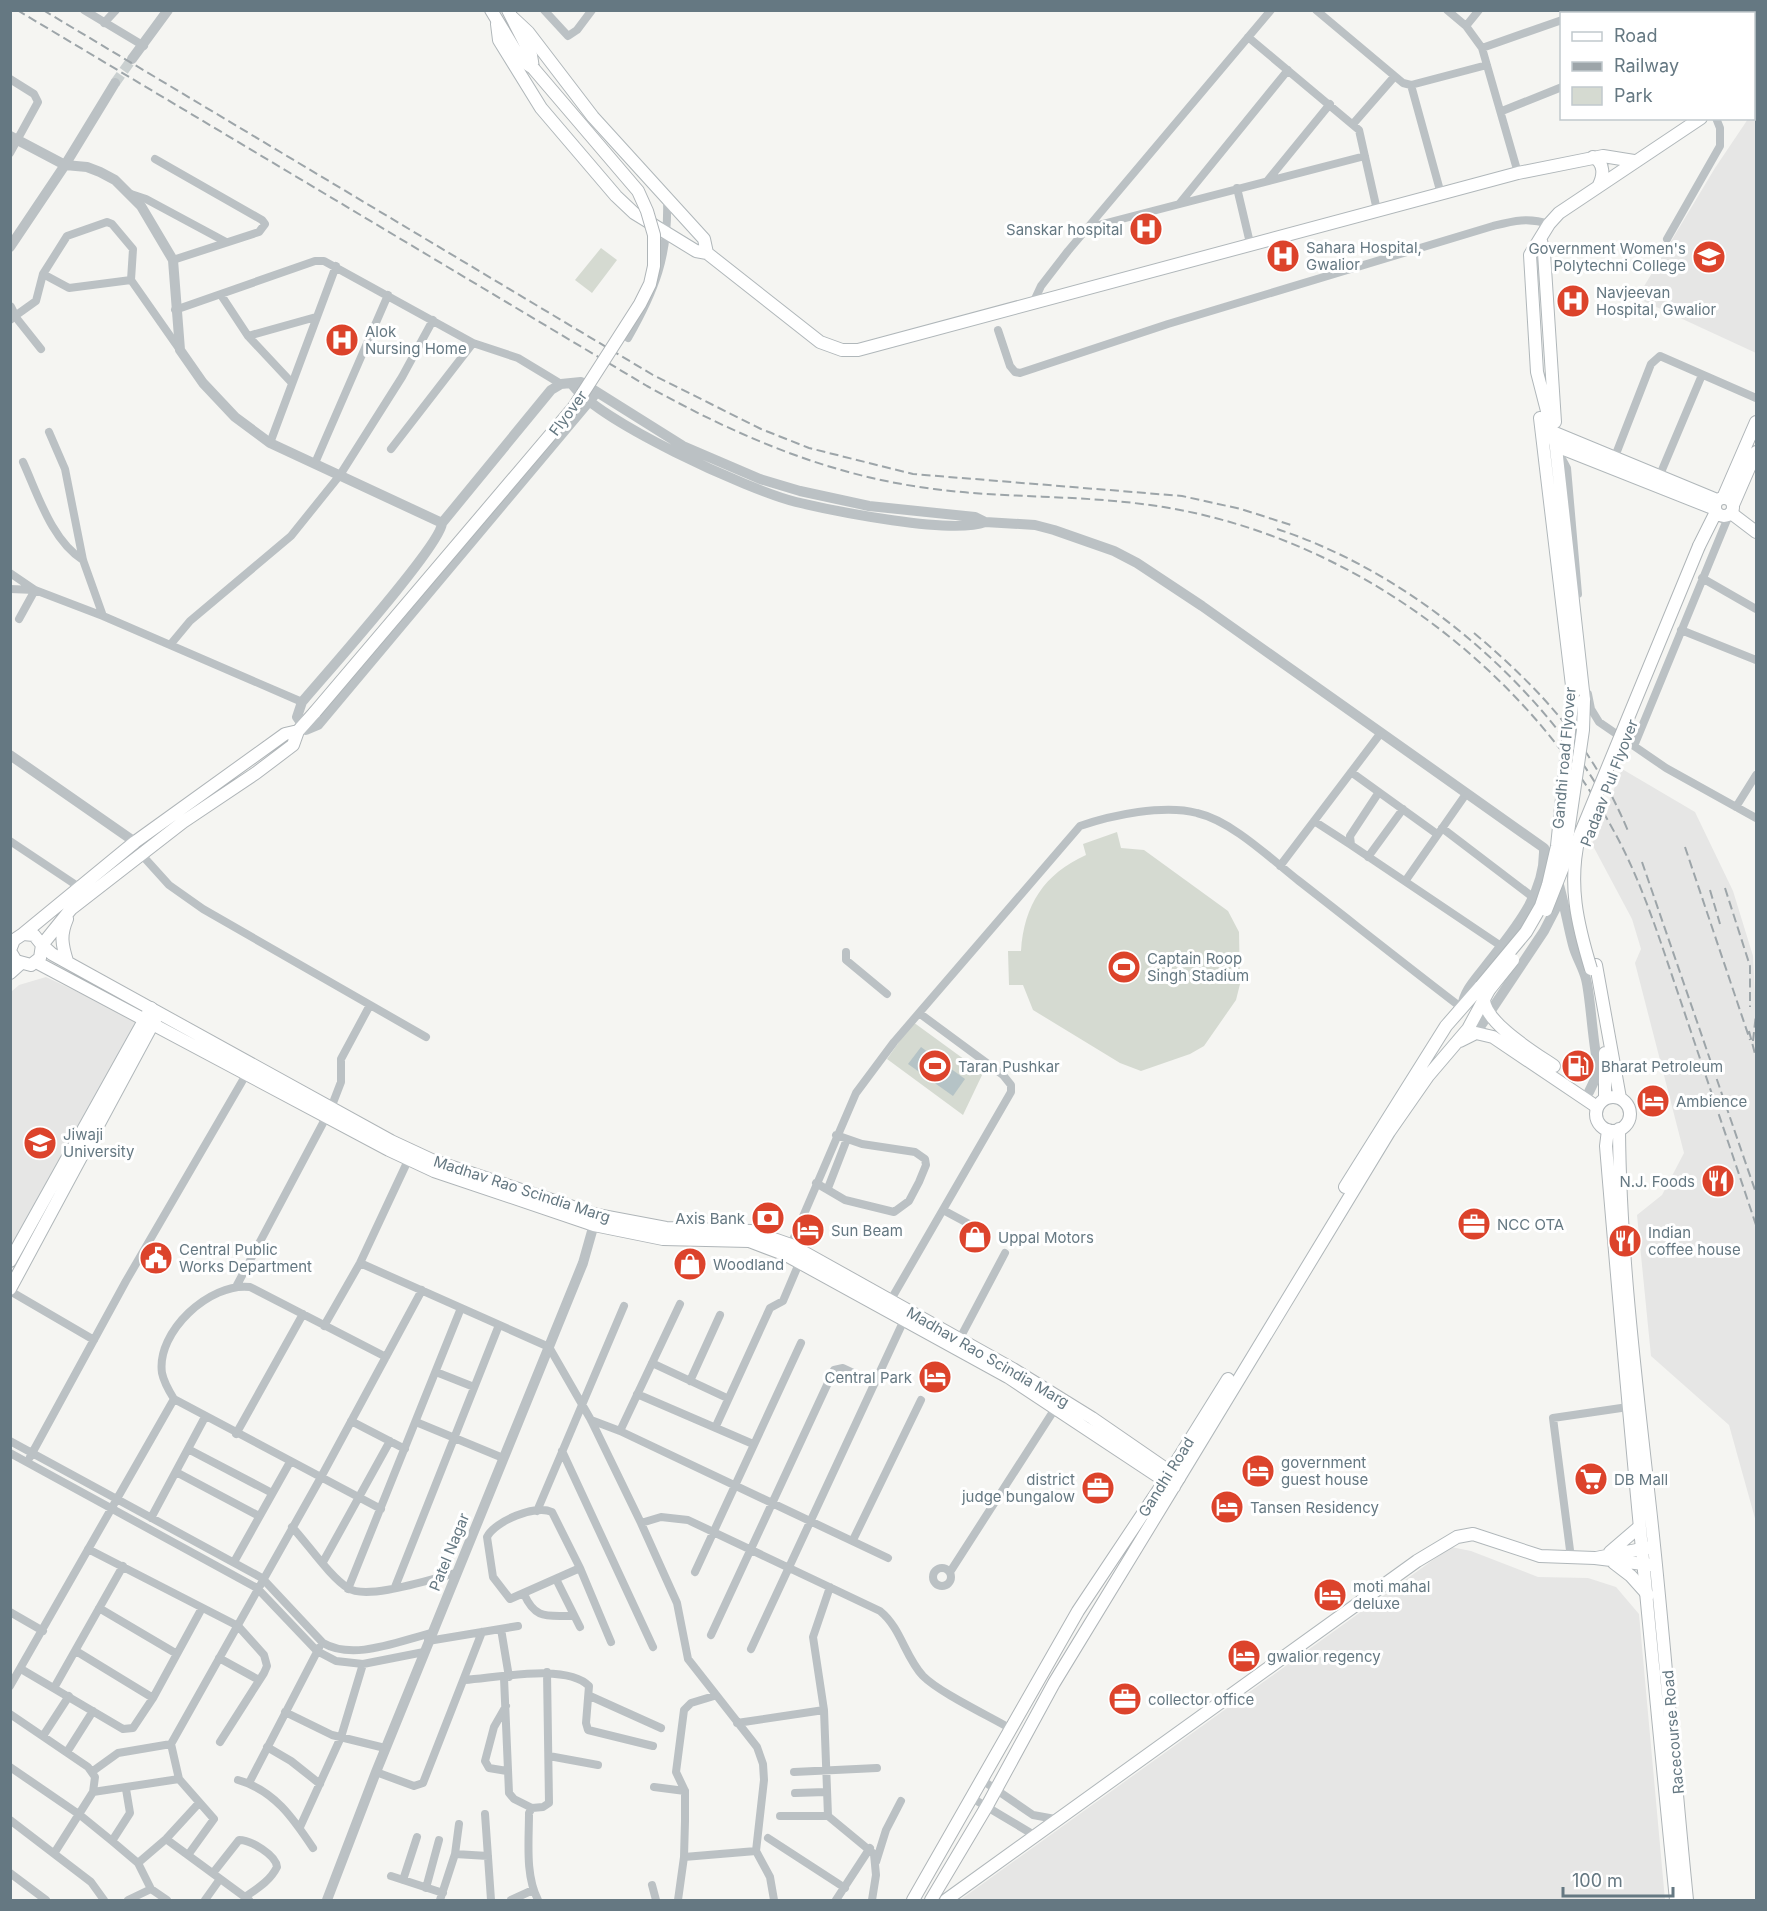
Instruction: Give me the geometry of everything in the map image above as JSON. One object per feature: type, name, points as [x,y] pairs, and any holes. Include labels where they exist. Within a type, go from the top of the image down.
[{"type":"main road","points":[[491,10],[497,24],[499,40],[541,108],[626,206],[696,251],[707,253],[820,342],[842,350],[858,350],[911,338],[1034,301],[1518,173],[1593,157],[1635,161]]},
{"type":"main road","points":[[509,13],[528,32],[593,117],[704,239],[707,253]]},
{"type":"main road","name":"Flyover","points":[[509,13],[512,34]]},
{"type":"main road","name":"Flyover","points":[[42,945],[71,909],[141,854],[293,745],[300,729],[574,407],[634,314],[650,284],[654,266],[654,235],[648,211],[638,190],[533,68],[531,55],[512,34],[497,24]]},
{"type":"main road","points":[[1698,120],[1559,213],[1549,224],[1530,255],[1538,372],[1550,430],[1555,439],[1723,509]]},
{"type":"main road","points":[[1593,157],[1601,164],[1603,174],[1597,188]]},
{"type":"main road","points":[[1540,241],[1544,254],[1555,439]]},
{"type":"main road","name":"Gandhi road Flyover","points":[[1462,1008],[1485,991],[1528,941],[1554,893],[1563,867],[1583,730],[1584,700],[1538,372]]},
{"type":"main road","points":[[1723,509],[1756,422]]},
{"type":"main road","points":[[1555,439],[1659,477],[1723,509],[1756,532]]},
{"type":"main road","name":"Gandhi road Flyover","points":[[1552,465],[1555,439]]},
{"type":"main road","points":[[1723,509],[1756,452]]},
{"type":"main road","name":"Padaav Pul Flyover","points":[[1620,1098],[1594,967],[1577,922],[1573,893],[1574,865],[1580,837],[1702,546],[1723,509]]},
{"type":"main road","points":[[20,964],[10,950],[14,940],[135,842],[285,734],[300,729]]},
{"type":"main road","points":[[67,962],[62,944],[62,932],[71,909]]},
{"type":"main road","points":[[10,973],[20,964],[36,962],[42,955],[42,945],[34,935],[23,934]]},
{"type":"main road","name":"Madhav Rao Scindia Marg","points":[[42,945],[247,1073],[329,1112]]},
{"type":"main road","name":"Madhav Rao Scindia Marg","points":[[36,962],[152,1015],[410,1155],[595,1220],[666,1228],[751,1231],[958,1343],[1059,1403],[1172,1479]]},
{"type":"main road","name":"Padaav Pul Flyover","points":[[1594,967],[1602,1025],[1601,1102]]},
{"type":"main road","points":[[1485,991],[1488,1013],[1528,1048],[1601,1102]]},
{"type":"main road","points":[[931,1900],[987,1806],[1172,1479],[1389,1132],[1428,1076],[1458,1043],[1485,991]]},
{"type":"main road","name":"Gandhi Road","points":[[913,1900],[1078,1611],[1149,1506],[1172,1479],[1356,1169],[1446,1026],[1462,1008]]},
{"type":"main road","points":[[10,1261],[152,1015]]},
{"type":"main road","points":[[10,1290],[152,1015]]},
{"type":"main road","points":[[1458,1043],[1476,1033],[1505,1043],[1601,1102],[1620,1098],[1628,1106],[1629,1117],[1613,1130],[1606,1146],[1638,1528],[1648,1548]]},
{"type":"main road","points":[[1601,1102],[1599,1123],[1613,1130]]},
{"type":"main road","points":[[1611,1557],[1649,1565],[1613,1130]]},
{"type":"main road","name":"Madhav Rao Scindia Marg","points":[[789,1250],[800,1262],[888,1304],[904,1320],[958,1343]]},
{"type":"main road","name":"Madhav Rao Scindia Marg","points":[[1059,1403],[1138,1464],[1172,1479]]},
{"type":"main road","points":[[1138,1464],[1150,1483],[1149,1506]]},
{"type":"main road","points":[[1611,1557],[1638,1528]]},
{"type":"main road","points":[[946,1900],[1055,1819],[1417,1561],[1457,1536],[1473,1534],[1540,1556],[1571,1558],[1611,1557],[1648,1548]]},
{"type":"main road","points":[[1611,1557],[1648,1595]]},
{"type":"main road","name":"Racecourse Road","points":[[1649,1565],[1648,1595],[1652,1661],[1676,1900]]},
{"type":"main road","name":"Racecourse Road","points":[[1649,1565],[1687,1900]]},
{"type":"street","points":[[84,10],[144,46]]},
{"type":"street","points":[[104,23],[116,10]]},
{"type":"street","points":[[132,59],[144,46],[168,10]]},
{"type":"street","points":[[544,10],[568,36],[577,30],[592,10]]},
{"type":"street","points":[[1034,301],[1041,286],[1087,228],[1271,10]]},
{"type":"street","points":[[1316,10],[1394,76],[1411,85],[1487,65]]},
{"type":"street","points":[[1447,10],[1466,27],[1482,48],[1518,173]]},
{"type":"street","points":[[1466,27],[1479,10]]},
{"type":"street","points":[[1482,48],[1560,21]]},
{"type":"street","points":[[1248,38],[1359,130],[1377,210]]},
{"type":"street","points":[[1180,203],[1288,70]]},
{"type":"street","points":[[1353,124],[1394,76]]},
{"type":"street","points":[[10,80],[34,94],[38,102],[15,138],[10,153]]},
{"type":"street","points":[[10,247],[116,83]]},
{"type":"street","points":[[1411,85],[1441,194]]},
{"type":"street","points":[[1502,111],[1560,88]]},
{"type":"street","points":[[1268,181],[1330,104]]},
{"type":"street","points":[[1667,239],[1720,146],[1720,128],[1717,120]]},
{"type":"street","points":[[15,138],[65,165],[87,167],[100,172],[131,194],[146,199],[226,242]]},
{"type":"street","points":[[1087,228],[1365,156]]},
{"type":"street","points":[[154,159],[262,220],[265,224],[259,232],[173,260]]},
{"type":"street","points":[[1237,188],[1250,243]]},
{"type":"street","points":[[131,194],[167,247],[173,260],[175,310],[180,350]]},
{"type":"street","points":[[628,338],[658,280],[667,232],[667,200]]},
{"type":"street","points":[[998,330],[1010,366],[1015,372],[1020,373],[1168,324],[1493,226],[1520,219],[1535,219],[1549,224]]},
{"type":"street","points":[[40,349],[13,314],[36,301],[43,274],[67,236],[107,222],[112,224],[133,249],[130,280],[217,400],[270,442],[442,523]]},
{"type":"street","points":[[175,310],[315,261],[324,261],[473,343],[518,358],[566,383],[576,391],[594,397],[664,446],[729,477],[795,502],[939,526],[974,527],[985,522],[1035,525],[1114,551],[1137,563],[1202,606],[1544,848],[1554,864],[1560,900],[1573,947],[1586,978],[1593,1015],[1602,1078],[1589,1092]]},
{"type":"street","points":[[270,442],[336,266]]},
{"type":"street","points":[[43,274],[69,288],[130,280]]},
{"type":"street","points":[[220,295],[248,336],[292,383]]},
{"type":"street","points":[[315,463],[388,295]]},
{"type":"street","points":[[248,336],[316,317]]},
{"type":"street","points":[[170,645],[190,621],[291,536],[340,475],[402,377],[433,320]]},
{"type":"street","points":[[391,449],[473,343]]},
{"type":"street","points":[[1614,459],[1656,358],[1664,357],[1756,398]]},
{"type":"street","points":[[1659,477],[1702,375]]},
{"type":"street","points":[[566,383],[542,399],[464,500],[442,523],[441,532],[418,562],[302,702],[297,717],[300,729],[311,730],[318,725],[594,397]]},
{"type":"street","points":[[49,432],[65,469],[83,560],[103,616]]},
{"type":"street","points":[[1555,439],[1567,468],[1582,646],[1592,709],[1599,722],[1634,747],[1666,768],[1756,818]]},
{"type":"street","points":[[23,462],[55,528],[71,551],[83,560]]},
{"type":"street","points":[[1634,747],[1702,578],[1723,509]]},
{"type":"street","points":[[10,573],[35,590],[103,616],[302,702]]},
{"type":"street","points":[[1702,578],[1756,609]]},
{"type":"street","points":[[10,589],[35,590]]},
{"type":"street","points":[[19,619],[35,590]]},
{"type":"street","points":[[1681,630],[1756,660]]},
{"type":"street","points":[[1280,866],[1380,734]]},
{"type":"street","points":[[10,755],[135,842]]},
{"type":"street","points":[[1351,772],[1534,898]]},
{"type":"street","points":[[1736,807],[1756,775]]},
{"type":"street","points":[[1351,845],[1350,836],[1379,792]]},
{"type":"street","points":[[1406,880],[1466,794]]},
{"type":"street","points":[[1368,857],[1403,809]]},
{"type":"street","points":[[789,1250],[836,1135],[856,1093],[919,1013],[1080,826],[1107,818],[1152,811],[1194,812],[1210,816],[1280,866],[1462,1008],[1469,988],[1534,898],[1545,866],[1544,848]]},
{"type":"street","points":[[1314,821],[1406,880],[1501,946]]},
{"type":"street","points":[[10,841],[80,887]]},
{"type":"street","points":[[141,854],[170,885],[203,909],[426,1037]]},
{"type":"street","points":[[1476,1033],[1544,931],[1560,900]]},
{"type":"street","points":[[846,952],[846,960],[887,994]]},
{"type":"street","points":[[237,1285],[329,1112],[341,1082],[340,1059],[370,1005]]},
{"type":"street","points":[[888,1304],[1011,1092],[1011,1085],[1003,1075],[919,1013]]},
{"type":"street","points":[[27,1463],[94,1340],[247,1073]]},
{"type":"street","points":[[816,1183],[845,1200],[888,1213],[905,1207],[926,1165],[915,1152],[862,1144],[836,1135]]},
{"type":"street","points":[[828,1188],[847,1139]]},
{"type":"street","points":[[324,1326],[360,1263],[410,1155]]},
{"type":"street","points":[[944,1210],[984,1232]]},
{"type":"street","name":"Patel Nagar","points":[[331,1899],[385,1748],[583,1263],[595,1220]]},
{"type":"street","points":[[958,1343],[1005,1253]]},
{"type":"street","points":[[716,1426],[770,1308],[783,1301],[800,1262]]},
{"type":"street","points":[[360,1263],[549,1347],[591,1420],[677,1603],[688,1659],[714,1696],[751,1738],[763,1764],[756,1851],[770,1877],[774,1900]]},
{"type":"street","points":[[381,1509],[320,1479],[174,1400],[162,1372],[171,1339],[193,1306],[226,1288],[237,1285],[250,1287],[386,1357]]},
{"type":"street","points":[[10,1290],[94,1340]]},
{"type":"street","points":[[188,1855],[214,1819],[179,1779],[171,1744],[238,1626],[256,1588],[320,1479],[422,1290]]},
{"type":"street","points":[[620,1431],[680,1304]]},
{"type":"street","points":[[537,1511],[624,1306]]},
{"type":"street","points":[[348,1589],[461,1308]]},
{"type":"street","points":[[236,1434],[303,1314]]},
{"type":"street","points":[[690,1381],[720,1315]]},
{"type":"street","points":[[751,1649],[904,1320]]},
{"type":"street","points":[[395,1587],[499,1325]]},
{"type":"street","points":[[695,1572],[801,1343]]},
{"type":"street","points":[[652,1363],[727,1398]]},
{"type":"street","points":[[711,1635],[834,1370],[843,1368],[875,1383]]},
{"type":"street","points":[[436,1372],[474,1387]]},
{"type":"street","points":[[637,1394],[716,1426],[753,1444]]},
{"type":"street","points":[[10,1686],[43,1631],[116,1497],[174,1400]]},
{"type":"street","points":[[853,1540],[921,1400]]},
{"type":"street","points":[[950,1572],[1059,1403]]},
{"type":"street","points":[[1571,1558],[1553,1418],[1628,1407]]},
{"type":"street","points":[[151,1518],[205,1416]]},
{"type":"street","points":[[591,1420],[620,1431],[812,1520],[888,1558]]},
{"type":"street","points":[[351,1421],[405,1449]]},
{"type":"street","points":[[416,1422],[503,1458]]},
{"type":"street","points":[[10,1441],[262,1578],[323,1643],[333,1649],[354,1651],[428,1642],[518,1626]]},
{"type":"street","points":[[323,1562],[390,1441]]},
{"type":"street","points":[[188,1449],[272,1493]]},
{"type":"street","points":[[562,1451],[653,1647]]},
{"type":"street","points":[[10,1453],[256,1588],[317,1652],[336,1661],[363,1664],[428,1642]]},
{"type":"street","points":[[234,1562],[290,1462]]},
{"type":"street","points":[[176,1472],[259,1516]]},
{"type":"street","points":[[580,1568],[515,1599],[506,1596],[493,1577],[487,1546],[489,1534],[504,1520],[548,1510],[555,1516],[580,1568],[611,1642]]},
{"type":"street","points":[[641,1523],[661,1517],[688,1520],[790,1567],[886,1616],[917,1667],[929,1681],[1011,1729]]},
{"type":"street","points":[[292,1527],[348,1589],[364,1592],[456,1573]]},
{"type":"street","points":[[474,1529],[489,1534]]},
{"type":"street","points":[[88,1549],[238,1626],[267,1662],[259,1680],[220,1742]]},
{"type":"street","points":[[54,1688],[123,1566]]},
{"type":"street","points":[[556,1580],[580,1627]]},
{"type":"street","points":[[828,1816],[824,1710],[813,1637],[830,1587]]},
{"type":"street","points":[[524,1594],[530,1608],[538,1615],[574,1616]]},
{"type":"street","points":[[99,1608],[177,1654]]},
{"type":"street","points":[[21,1669],[128,1730],[136,1726],[153,1698],[202,1608]]},
{"type":"street","points":[[11,1613],[43,1631]]},
{"type":"street","points":[[501,1629],[506,1677],[507,1771],[511,1796],[532,1808],[543,1807],[549,1803],[547,1672]]},
{"type":"street","points":[[376,1772],[414,1786],[423,1783],[482,1632]]},
{"type":"street","points":[[249,1783],[323,1643]]},
{"type":"street","points":[[76,1651],[153,1698]]},
{"type":"street","points":[[219,1658],[259,1680]]},
{"type":"street","points":[[300,1827],[340,1737],[363,1664]]},
{"type":"street","points":[[465,1680],[547,1672],[562,1673],[585,1681],[589,1686],[590,1696],[586,1723],[588,1730],[653,1746]]},
{"type":"street","points":[[43,1736],[69,1696]]},
{"type":"street","points":[[590,1696],[661,1728]]},
{"type":"street","points":[[678,1900],[684,1857],[685,1791],[676,1772],[684,1710],[691,1703],[714,1696]]},
{"type":"street","points":[[506,1706],[494,1727],[485,1761],[489,1768],[507,1771]]},
{"type":"street","points":[[737,1723],[824,1710]]},
{"type":"street","points":[[67,1752],[93,1711]]},
{"type":"street","points":[[285,1712],[340,1737],[385,1748]]},
{"type":"street","points":[[10,1714],[93,1771],[96,1781],[93,1791],[80,1815],[54,1852]]},
{"type":"street","points":[[93,1771],[118,1753],[171,1744]]},
{"type":"street","points":[[267,1747],[291,1761],[320,1784]]},
{"type":"street","points":[[549,1756],[598,1765]]},
{"type":"street","points":[[10,1767],[112,1840],[138,1863],[151,1889],[167,1900]]},
{"type":"street","points":[[794,1772],[877,1768]]},
{"type":"street","points":[[93,1791],[126,1789],[179,1779]]},
{"type":"street","points":[[238,1780],[249,1783],[271,1795],[300,1827],[313,1848]]},
{"type":"street","points":[[982,1780],[1033,1815],[1055,1819]]},
{"type":"street","points":[[654,1787],[685,1791]]},
{"type":"street","points":[[112,1840],[130,1813],[126,1789]]},
{"type":"street","points":[[795,1793],[826,1792]]},
{"type":"street","points":[[972,1798],[1034,1835]]},
{"type":"street","points":[[872,1900],[876,1862],[886,1830],[901,1801]]},
{"type":"street","points":[[138,1863],[166,1839],[199,1803]]},
{"type":"street","points":[[532,1808],[529,1813],[529,1864],[533,1890],[538,1900]]},
{"type":"street","points":[[485,1814],[491,1900]]},
{"type":"street","points":[[780,1816],[828,1816],[870,1848],[876,1862]]},
{"type":"street","points":[[10,1820],[91,1882],[104,1900]]},
{"type":"street","points":[[391,1876],[426,1888],[442,1897],[455,1854],[459,1824]]},
{"type":"street","points":[[403,1880],[417,1837]]},
{"type":"street","points":[[768,1838],[844,1888]]},
{"type":"street","points":[[166,1839],[217,1876],[247,1899],[273,1874],[277,1867],[274,1858],[250,1842],[239,1840],[217,1876],[204,1900]]},
{"type":"street","points":[[426,1888],[439,1840]]},
{"type":"street","points":[[836,1900],[870,1848]]},
{"type":"street","points":[[684,1857],[756,1851]]},
{"type":"street","points":[[455,1854],[488,1856]]},
{"type":"street","points":[[10,1873],[46,1900]]},
{"type":"street","points":[[652,1885],[656,1900]]},
{"type":"street","points":[[128,1900],[151,1889]]},
{"type":"street","points":[[511,1900],[533,1890]]},
{"type":"shaded area","name":"Government Women's Polytechni College","points":[[1756,105],[1756,353],[1637,298],[1715,168],[1747,120],[1755,120]]},
{"type":"shaded area","points":[[1622,769],[1695,812],[1733,891],[1753,956],[1756,1015],[1756,1522],[1729,1425],[1651,1356],[1637,1215],[1662,1195],[1684,1153],[1635,963],[1641,949],[1632,919],[1592,844]]},
{"type":"shaded area","name":"Jiwaji University","points":[[46,977],[137,1020],[11,1252],[11,992],[19,985]]},
{"type":"shaded area","points":[[921,1047],[965,1079],[953,1096],[908,1064]]},
{"type":"shaded area","points":[[1451,1547],[1471,1551],[1538,1577],[1588,1578],[1616,1587],[1639,1614],[1665,1900],[960,1900]]},
{"type":"green space","points":[[601,248],[617,260],[592,293],[575,280]]},
{"type":"green space","name":"Captain Roop Singh Stadium","points":[[1117,832],[1121,848],[1144,850],[1228,911],[1239,932],[1240,984],[1236,1000],[1204,1046],[1190,1054],[1141,1071],[1120,1063],[1033,1010],[1023,985],[1009,985],[1008,951],[1021,951],[1027,919],[1039,893],[1059,872],[1086,855],[1083,844]]},
{"type":"green space","name":"Taran Pushkar","points":[[913,1022],[983,1073],[963,1115],[887,1059]]},
{"type":"tunnel","points":[[115,83],[132,59]]},
{"type":"railway","points":[[17,10],[647,386],[751,438],[822,464],[896,483],[960,492],[1116,501],[1215,518],[1286,541],[1354,573],[1418,613],[1477,660],[1530,713],[1577,772],[1616,835],[1651,916],[1756,1225]]},
{"type":"railway","points":[[43,10],[653,375],[761,429],[809,448],[913,474],[1182,496],[1241,509],[1294,526]]},
{"type":"railway","points":[[1277,529],[1327,549],[1376,574],[1424,604],[1469,638],[1548,718],[1582,762],[1610,808]]},
{"type":"railway","points":[[1474,633],[1522,677],[1564,722],[1599,773],[1628,831]]},
{"type":"railway","points":[[1685,847],[1750,1040]]},
{"type":"railway","points":[[1642,862],[1756,1193]]},
{"type":"railway","points":[[1725,888],[1750,966],[1750,1007]]},
{"type":"railway","points":[[1710,890],[1720,924]]},
{"type":"railway","points":[[1753,1041],[1756,1014]]},
{"type":"railway","points":[[1749,1031],[1755,1054]]},
{"type":"place","name":"Sanskar hospital","points":[[1146,229]]},
{"type":"place","name":"Sahara Hospital, Gwalior","points":[[1283,256]]},
{"type":"place","name":"Government Women's Polytechni College","points":[[1709,257]]},
{"type":"place","name":"Navjeevan Hospital, Gwalior","points":[[1573,301]]},
{"type":"place","name":"Alok Nursing Home","points":[[342,340]]},
{"type":"place","name":"Captain Roop Singh Stadium","points":[[1124,967]]},
{"type":"place","name":"Taran Pushkar","points":[[935,1066]]},
{"type":"place","name":"Bharat Petroleum","points":[[1578,1066]]},
{"type":"place","name":"Ambience","points":[[1653,1101]]},
{"type":"place","name":"Jiwaji University","points":[[40,1143]]},
{"type":"place","name":"N.J. Foods","points":[[1718,1181]]},
{"type":"place","name":"Axis Bank","points":[[768,1218]]},
{"type":"place","name":"NCC OTA","points":[[1474,1224]]},
{"type":"place","name":"Sun Beam","points":[[808,1230]]},
{"type":"place","name":"Uppal Motors","points":[[975,1237]]},
{"type":"place","name":"Indian coffee house","points":[[1625,1241]]},
{"type":"place","name":"Central Public Works Department","points":[[156,1258]]},
{"type":"place","name":"Woodland","points":[[690,1264]]},
{"type":"place","name":"Central Park","points":[[935,1377]]},
{"type":"place","name":"government guest house","points":[[1258,1471]]},
{"type":"place","name":"DB Mall","points":[[1591,1479]]},
{"type":"place","name":"district judge bungalow","points":[[1098,1488]]},
{"type":"place","name":"Tansen Residency","points":[[1227,1507]]},
{"type":"place","name":"moti mahal deluxe","points":[[1330,1595]]},
{"type":"place","name":"gwalior regency","points":[[1244,1656]]},
{"type":"place","name":"collector office","points":[[1125,1699]]}]
